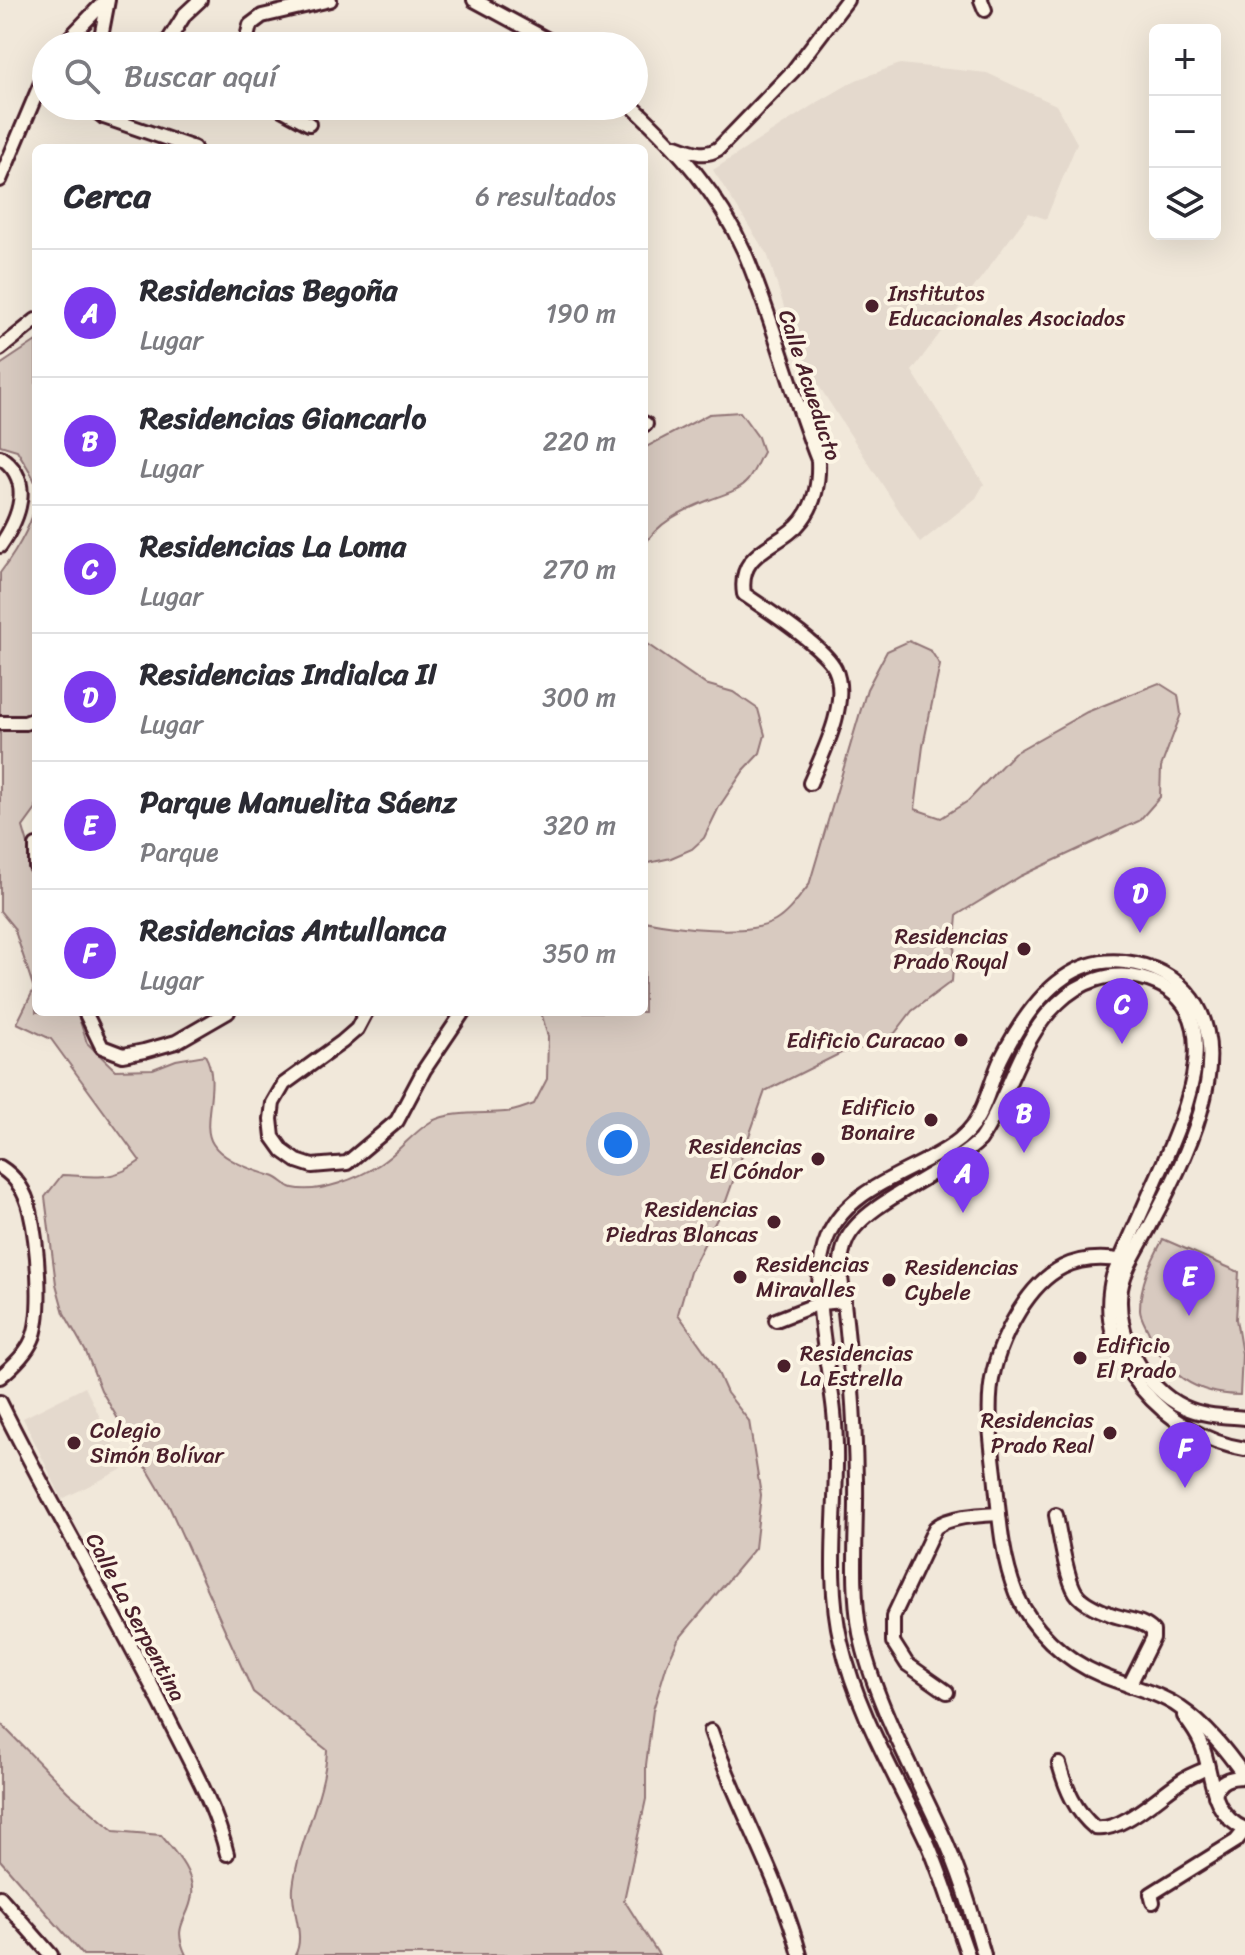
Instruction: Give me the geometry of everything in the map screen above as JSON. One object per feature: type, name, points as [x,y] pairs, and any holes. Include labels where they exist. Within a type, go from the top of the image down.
[{"type":"street","points":[[76,32],[107,0]]},
{"type":"street","points":[[102,32],[107,0]]},
{"type":"street","points":[[174,32],[185,14],[200,0]]},
{"type":"street","points":[[248,32],[250,25],[262,16],[330,0]]},
{"type":"street","points":[[474,0],[533,32]]},
{"type":"street","points":[[673,145],[699,154],[711,154],[718,149],[793,71],[847,0]]},
{"type":"street","points":[[0,180],[32,104]]},
{"type":"street","points":[[113,120],[182,144]]},
{"type":"street","points":[[302,120],[309,124]]},
{"type":"street","name":"Calle Acueducto","points":[[647,120],[673,145],[704,183],[744,251],[818,460],[819,478],[815,497],[801,522],[747,565],[742,579],[744,594],[794,629],[834,668],[838,681],[837,707],[830,739],[810,783]]},
{"type":"street","points":[[0,349],[32,323]]},
{"type":"street","points":[[0,457],[9,462],[15,472],[21,496],[16,522],[0,546]]},
{"type":"street","points":[[0,723],[32,720]]},
{"type":"street","points":[[968,1955],[931,1850],[866,1717],[841,1641],[833,1597],[831,1561],[836,1424],[820,1303],[821,1255],[829,1233],[841,1215],[889,1178],[964,1136],[979,1116],[1000,1062],[1035,1003],[1058,982],[1098,962],[1128,962],[1156,969],[1171,977],[1186,990],[1197,1006],[1208,1035],[1209,1065],[1205,1091],[1187,1151],[1109,1288],[1112,1334],[1131,1374],[1157,1408],[1219,1443],[1245,1449]]},
{"type":"street","points":[[984,1955],[941,1829],[921,1792],[878,1689],[860,1630],[854,1552],[853,1383],[840,1269],[842,1251],[856,1226],[887,1201],[969,1151],[980,1140],[990,1126],[1025,1051],[1057,1003],[1091,981],[1129,975],[1156,983],[1173,994],[1192,1020],[1196,1061],[1182,1121],[1125,1261],[1120,1311],[1126,1336],[1147,1376],[1170,1400],[1206,1415],[1245,1418]]},
{"type":"street","points":[[87,1016],[102,1047],[123,1055],[176,1042],[221,1016]]},
{"type":"street","points":[[364,1016],[357,1029],[342,1042],[284,1084],[273,1103],[273,1137],[283,1151],[297,1161],[312,1166],[347,1163],[397,1121],[424,1070],[460,1016]]},
{"type":"street","points":[[0,1167],[12,1174],[30,1210],[39,1304],[32,1341],[0,1377]]},
{"type":"street","points":[[1125,1261],[1094,1257],[1074,1260],[1060,1267],[1027,1298],[1004,1336],[994,1363],[989,1418],[999,1514],[1010,1577],[1024,1610],[1035,1626],[1086,1668],[1178,1707],[1215,1736],[1245,1777],[1222,1782],[1215,1796]]},
{"type":"street","points":[[776,1320],[820,1303],[844,1301]]},
{"type":"street","name":"Calle La Serpentina","points":[[0,1402],[40,1482],[146,1672],[219,1822],[227,1854]]},
{"type":"street","points":[[947,1692],[907,1664],[893,1642],[893,1617],[935,1528],[950,1521],[999,1514]]},
{"type":"street","points":[[1056,1515],[1076,1594],[1089,1605],[1148,1625],[1153,1631],[1153,1638],[1129,1686]]},
{"type":"street","points":[[1153,1902],[1151,1894],[1236,1841],[1245,1830],[1228,1818],[1215,1796],[1201,1743],[1178,1707]]},
{"type":"street","points":[[711,1731],[724,1770],[757,1840],[800,1955]]},
{"type":"street","points":[[1059,1764],[1067,1791],[1078,1808],[1095,1828],[1103,1829],[1121,1823],[1186,1777],[1207,1768]]},
{"type":"street","points":[[0,1897],[51,1955]]},
{"type":"shaded area","name":"Institutos Educacionales Asociados","points":[[900,64],[987,73],[1056,105],[1077,143],[1046,219],[1029,213],[912,371],[984,484],[976,498],[920,543],[799,355],[768,256],[713,170],[856,80]]},
{"type":"shaded area","points":[[32,344],[32,476],[17,450],[0,445],[0,365]]},
{"type":"shaded area","points":[[740,412],[758,437],[763,452],[744,484],[672,518],[648,540],[648,446],[709,414]]},
{"type":"shaded area","points":[[32,517],[32,815],[23,827],[32,858],[32,983],[14,928],[0,911],[0,573]]},
{"type":"shaded area","points":[[909,641],[931,651],[940,665],[923,746],[915,809],[941,818],[968,801],[1014,753],[1087,712],[1159,683],[1178,695],[1181,714],[1161,767],[1160,797],[1139,821],[1021,876],[957,915],[952,981],[912,1011],[895,1033],[874,1045],[841,1053],[765,1091],[726,1201],[690,1272],[678,1314],[715,1366],[727,1393],[749,1421],[761,1495],[755,1548],[678,1640],[653,1710],[646,1765],[646,1799],[624,1900],[659,1955],[295,1955],[299,1931],[293,1888],[300,1853],[322,1785],[327,1750],[253,1692],[169,1506],[101,1390],[86,1352],[64,1313],[56,1284],[45,1197],[62,1175],[112,1175],[140,1161],[51,1039],[17,1023],[32,993],[32,1016],[78,1016],[87,1043],[115,1070],[153,1069],[176,1060],[205,1055],[211,1078],[209,1135],[218,1150],[232,1160],[275,1177],[293,1188],[315,1189],[338,1184],[387,1159],[432,1121],[458,1114],[508,1112],[534,1104],[547,1079],[548,1037],[542,1016],[648,1016],[648,922],[729,930],[763,926],[785,914],[809,885],[867,689],[887,651]]},
{"type":"shaded area","points":[[648,645],[705,684],[733,692],[758,709],[765,735],[760,753],[744,770],[719,807],[704,838],[692,849],[648,863]]},
{"type":"shaded area","points":[[1163,1239],[1239,1272],[1236,1319],[1242,1354],[1240,1395],[1196,1386],[1173,1371],[1156,1348],[1141,1316],[1140,1300],[1147,1273]]},
{"type":"shaded area","name":"Colegio Simón Bolívar","points":[[85,1387],[125,1468],[62,1499],[23,1418]]},
{"type":"shaded area","points":[[0,1723],[68,1792],[114,1831],[161,1835],[172,1848],[187,1871],[192,1887],[180,1936],[186,1955],[83,1955],[0,1860]]},
{"type":"place","name":"Institutos Educacionales Asociados","points":[[872,306]]},
{"type":"place","name":"Residencias Indialca II","points":[[1140,933]]},
{"type":"place","name":"Residencias Prado Royal","points":[[1024,949]]},
{"type":"place","name":"Edificio Curacao","points":[[961,1040]]},
{"type":"place","name":"Residencias La Loma","points":[[1122,1044]]},
{"type":"place","name":"Edificio Bonaire","points":[[931,1120]]},
{"type":"place","name":"Residencias Giancarlo","points":[[1024,1153]]},
{"type":"place","name":"Residencias El Cóndor","points":[[818,1159]]},
{"type":"place","name":"Residencias Begoña","points":[[963,1213]]},
{"type":"place","name":"Residencias Piedras Blancas","points":[[774,1222]]},
{"type":"place","name":"Residencias Miravalles","points":[[740,1277]]},
{"type":"place","name":"Residencias Cybele","points":[[889,1280]]},
{"type":"place","name":"Parque Manuelita Sáenz","points":[[1189,1316]]},
{"type":"place","name":"Edificio El Prado","points":[[1080,1358]]},
{"type":"place","name":"Residencias La Estrella","points":[[784,1366]]},
{"type":"place","name":"Residencias Prado Real","points":[[1110,1433]]},
{"type":"place","name":"Colegio Simón Bolívar","points":[[74,1443]]},
{"type":"place","name":"Residencias Antullanca","points":[[1185,1488]]}]
